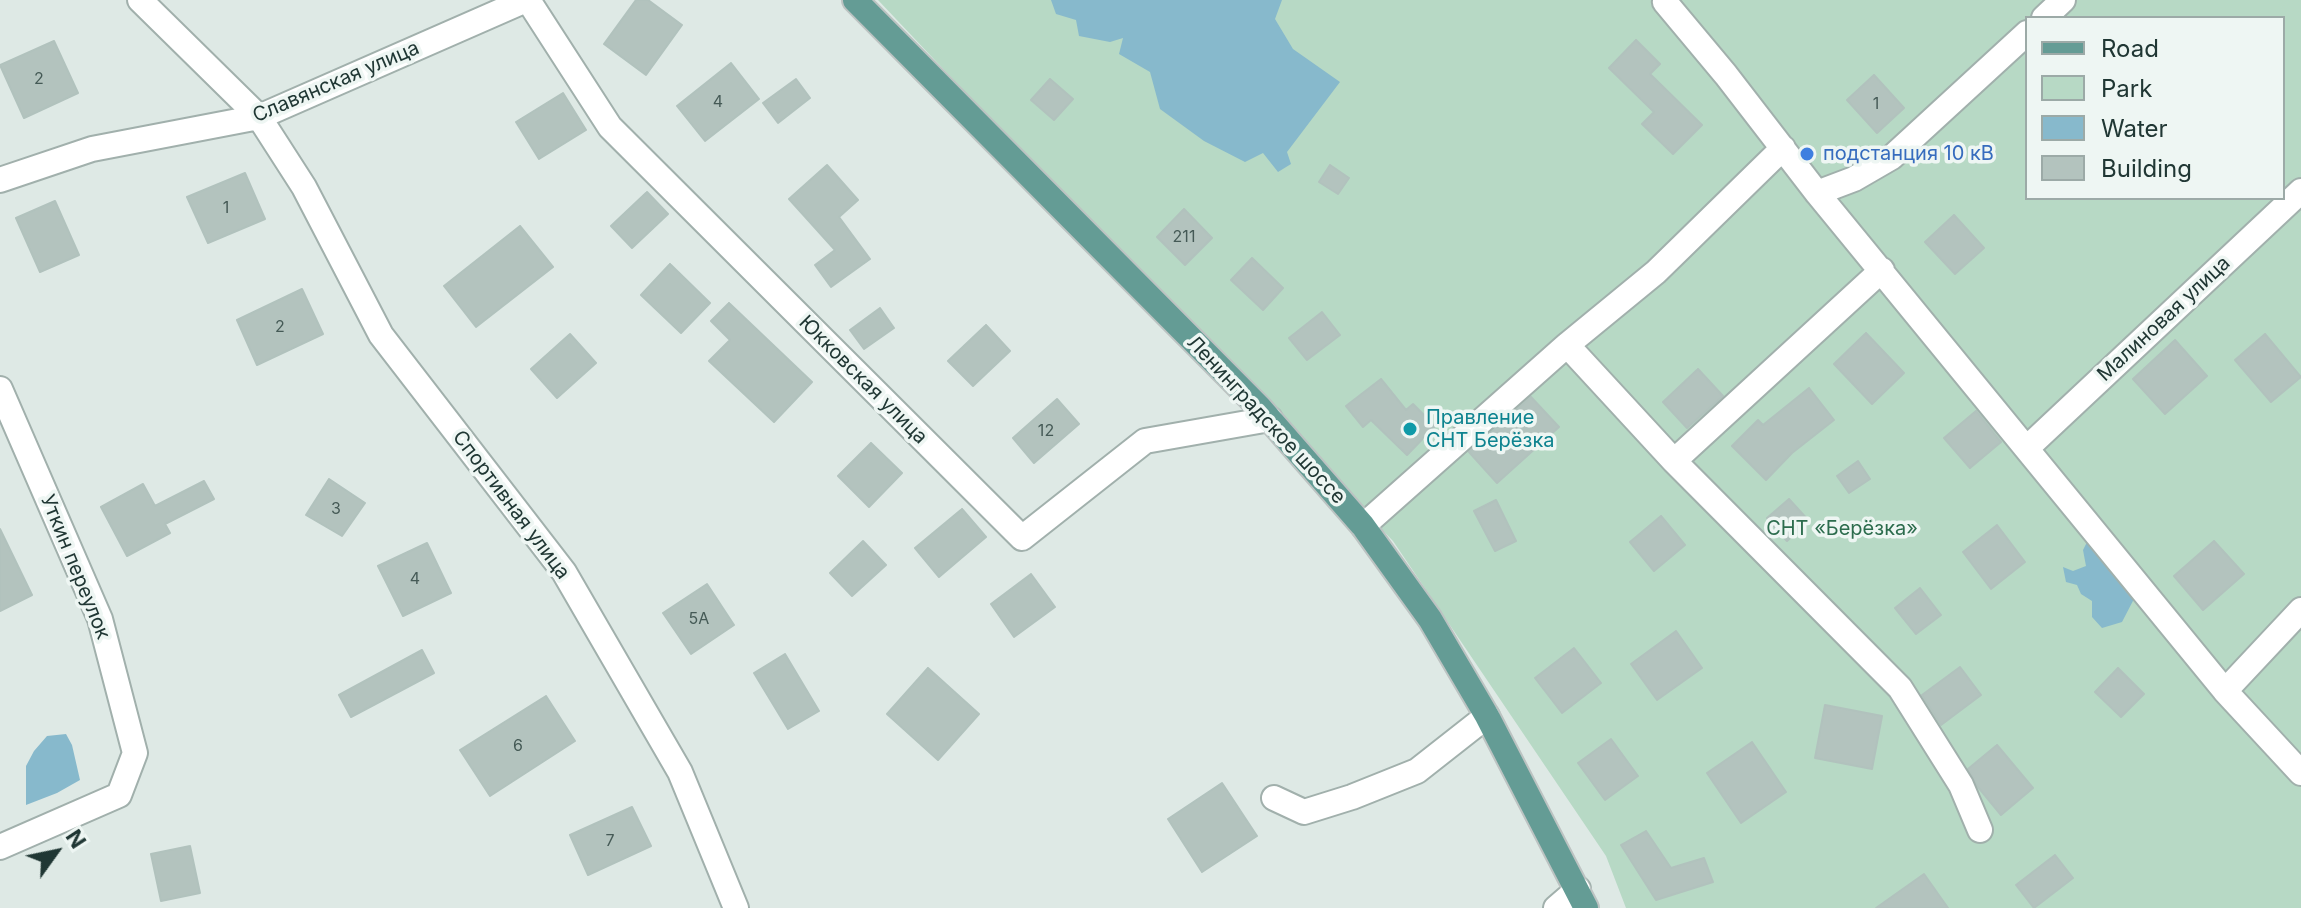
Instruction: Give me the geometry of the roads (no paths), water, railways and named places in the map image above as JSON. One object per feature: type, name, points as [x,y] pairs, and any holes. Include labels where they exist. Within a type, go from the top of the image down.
[{"type":"main road","name":"Ленинградское шоссе","points":[[855,0],[1270,419],[1363,526],[1430,619],[1487,716],[1582,899]]},
{"type":"street","name":"Спортивная улица","points":[[140,0],[259,117],[304,187],[381,335],[564,572],[680,772],[736,908]]},
{"type":"street","name":"Славянская улица","points":[[0,180],[92,149],[259,117],[527,0]]},
{"type":"street","name":"Юкковская улица","points":[[527,0],[610,127],[1022,538],[1145,441],[1270,419]]},
{"type":"street","points":[[1666,0],[1817,193],[2225,691],[2301,773]]},
{"type":"street","points":[[2046,16],[2063,0]]},
{"type":"street","points":[[1817,193],[1854,179],[1892,157],[2025,35]]},
{"type":"street","points":[[1363,526],[1567,345],[1656,272],[1783,148]]},
{"type":"street","name":"Малиновая улица","points":[[2027,448],[2301,191]]},
{"type":"street","points":[[1674,461],[1882,270]]},
{"type":"street","points":[[1567,345],[1674,461],[1900,688],[1961,785],[1980,830]]},
{"type":"street","name":"Уткин переулок","points":[[0,389],[100,619],[135,753],[119,795],[0,847]]},
{"type":"street","points":[[2225,691],[2301,610]]},
{"type":"street","points":[[1274,798],[1304,812],[1352,797],[1417,771],[1487,716]]},
{"type":"street","points":[[1556,908],[1582,899]]},
{"type":"water","points":[[1051,0],[1282,0],[1275,19],[1293,49],[1340,82],[1287,152],[1291,164],[1278,172],[1263,153],[1245,162],[1204,141],[1160,109],[1150,72],[1119,54],[1123,38],[1110,42],[1079,36],[1076,20],[1056,14]]},
{"type":"water","points":[[2089,538],[2135,597],[2122,622],[2102,628],[2092,617],[2092,601],[2081,594],[2077,585],[2066,582],[2063,567],[2073,571],[2086,566],[2083,550]]},
{"type":"water","points":[[66,734],[72,745],[80,780],[26,805],[26,766],[34,751],[47,736]]},
{"type":"place","name":"подстанция 10 кВ","points":[[1807,154]]},
{"type":"place","name":"Правление СНТ Берёзка","points":[[1410,429]]},
{"type":"park label","name":"СНТ «Берёзка»","points":[[1842,529]]}]
